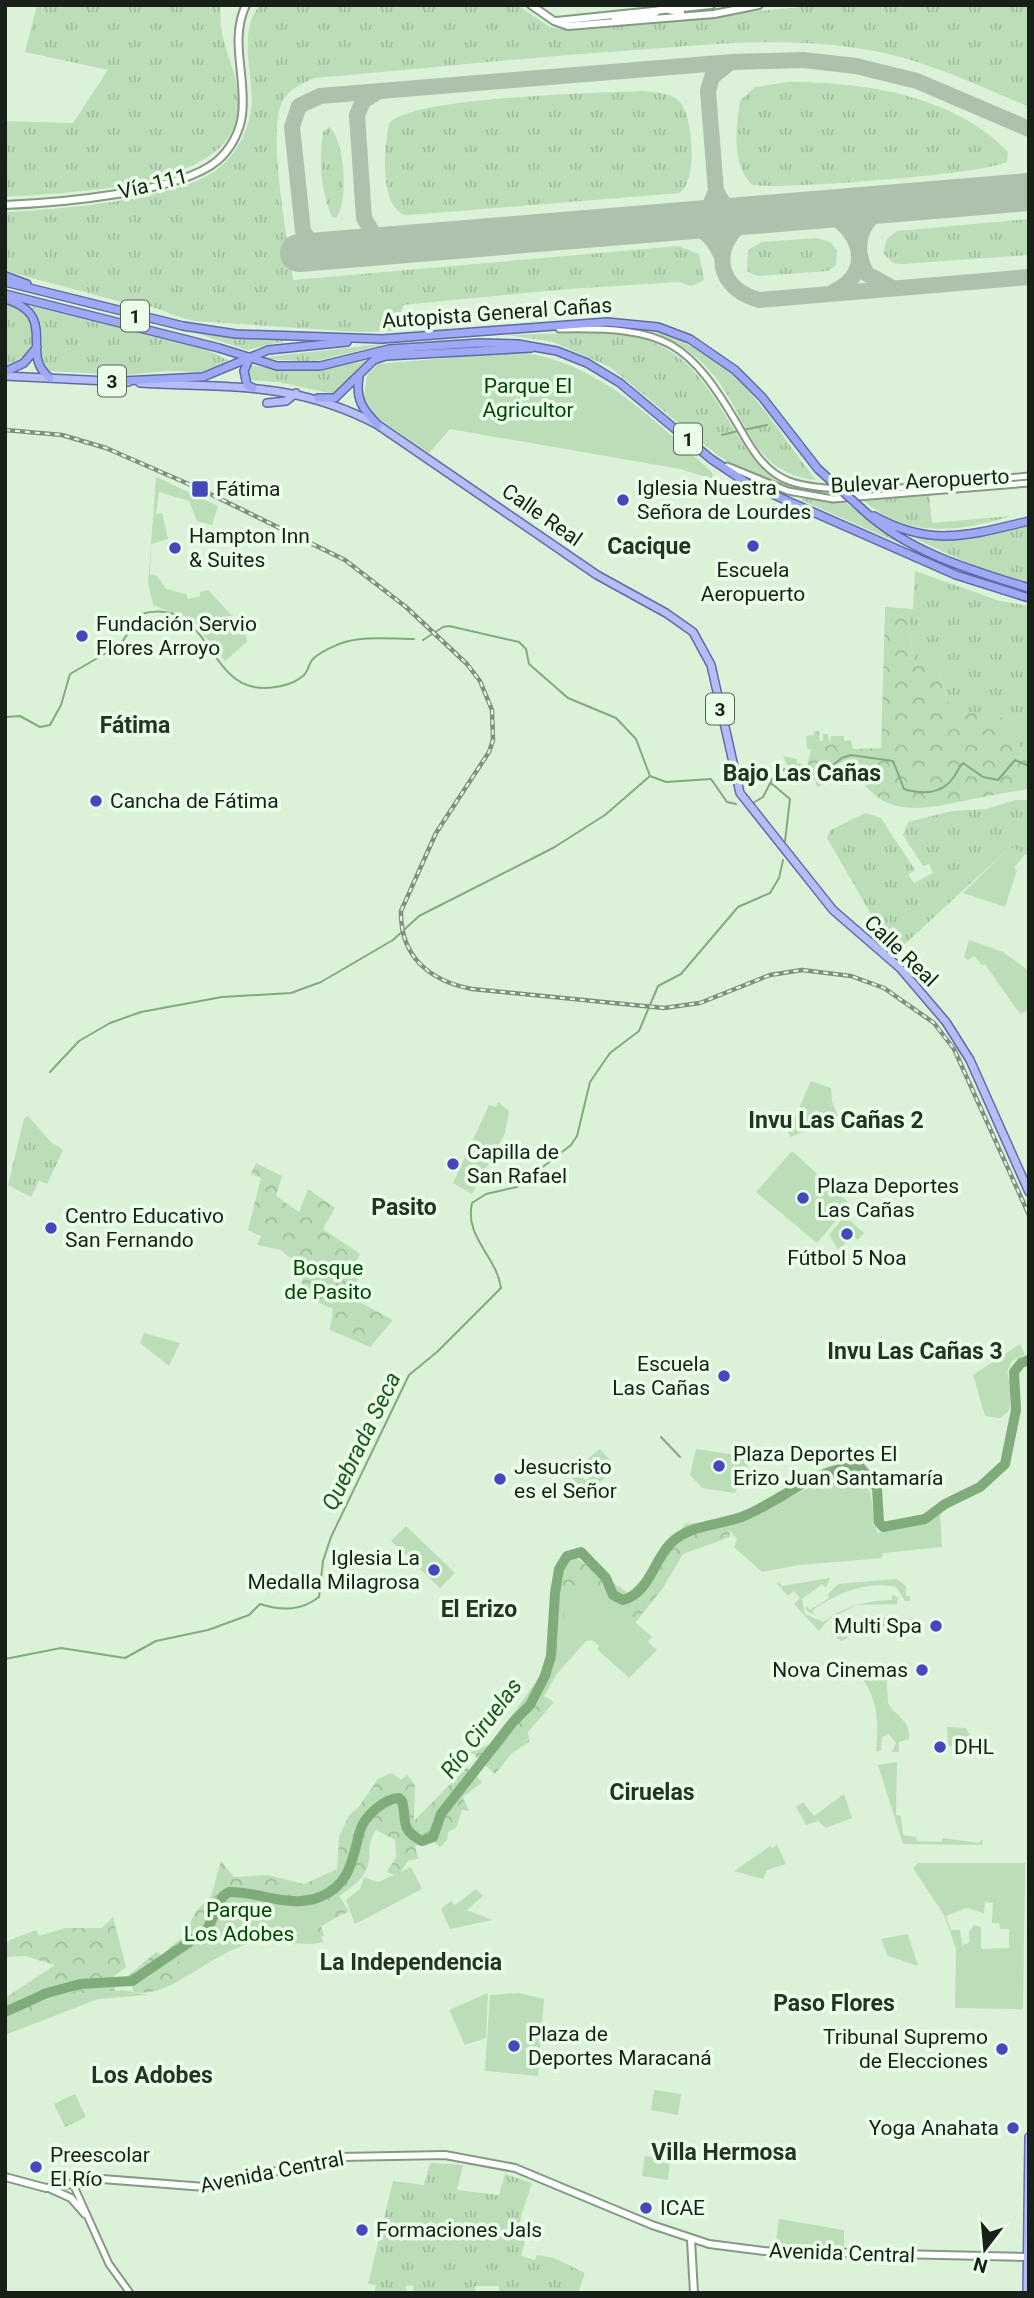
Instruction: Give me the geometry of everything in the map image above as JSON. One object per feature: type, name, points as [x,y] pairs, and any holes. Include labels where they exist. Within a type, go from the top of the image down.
[{"type":"highway","points":[[5,276],[88,303]]},
{"type":"highway","name":"Autopista General Cañas","points":[[5,282],[183,326],[230,333],[382,339],[626,322],[658,327],[690,339],[715,353],[748,381],[818,469],[882,528],[961,566],[1029,589]]},
{"type":"highway","points":[[5,297],[31,313],[38,331],[39,368],[50,378]]},
{"type":"highway","name":"Autopista General Cañas","points":[[5,297],[219,348],[249,358],[297,367],[320,366],[370,353],[410,348],[503,342],[544,348],[572,356],[606,373],[711,459],[747,483],[917,559],[990,587],[1029,598]]},
{"type":"highway","points":[[122,382],[203,377],[268,350],[382,339]]},
{"type":"highway","points":[[5,374],[24,363],[38,346]]},
{"type":"highway","points":[[318,398],[335,398],[374,360],[386,356],[544,348]]},
{"type":"highway","points":[[249,358],[244,376],[247,385],[253,388]]},
{"type":"highway","points":[[359,375],[357,393],[361,405],[378,425]]},
{"type":"highway","points":[[862,509],[891,526],[932,537],[966,536],[1029,521]]},
{"type":"main road","name":"Vía 111","points":[[5,205],[104,196],[189,176],[218,160],[237,134],[242,119],[238,27],[246,5]]},
{"type":"main road","points":[[531,5],[554,21],[569,26],[714,14],[759,5]]},
{"type":"main road","points":[[554,21],[711,5]]},
{"type":"main road","points":[[662,8],[675,13],[714,14]]},
{"type":"main road","points":[[604,23],[617,18],[655,13],[662,8]]},
{"type":"main road","name":"Calle Real","points":[[5,374],[253,388],[318,398],[378,425],[597,575],[666,613],[693,632],[711,665],[740,793],[833,910],[900,968],[951,1029],[970,1060],[1029,1192]]},
{"type":"main road","points":[[267,403],[286,401],[296,393]]},
{"type":"main road","points":[[1027,2293],[1029,2137]]},
{"type":"main road","name":"Avenida Central","points":[[5,2177],[46,2188],[102,2179],[205,2187],[340,2157],[445,2155],[481,2159],[528,2173],[691,2240],[750,2250],[1028,2257]]},
{"type":"main road","points":[[46,2188],[72,2198],[85,2214]]},
{"type":"main road","points":[[691,2240],[694,2293]]},
{"type":"street","name":"Bulevar Aeropuerto","points":[[502,330],[624,329],[670,343],[710,379],[758,457],[789,481],[856,487],[1029,476]]},
{"type":"street","name":"Bulevar Aeropuerto","points":[[711,459],[788,491],[833,499],[1029,482]]},
{"type":"street","points":[[73,2184],[109,2264],[130,2293]]},
{"type":"green space","points":[[37,5],[220,5],[222,33],[236,81],[238,99],[238,110],[229,137],[208,157],[177,172],[142,182],[104,189],[5,197],[5,121],[73,123],[108,70],[25,52]]},
{"type":"green space","points":[[260,5],[517,5],[550,27],[560,29],[824,5],[1029,5],[1029,107],[950,74],[890,54],[811,43],[695,46],[314,78],[290,92],[283,100],[278,114],[277,159],[293,280],[679,246],[699,254],[704,280],[692,286],[679,282],[568,289],[403,305],[395,331],[359,332],[195,321],[151,306],[122,302],[5,271],[5,212],[85,206],[148,195],[201,179],[226,161],[238,146],[250,118],[252,98],[248,38],[254,15]]},
{"type":"green space","points":[[788,82],[876,89],[934,105],[961,117],[986,133],[1008,152],[1007,162],[991,167],[882,180],[752,185],[745,176],[738,156],[740,101],[755,87]]},
{"type":"green space","points":[[641,91],[670,95],[678,100],[688,119],[691,162],[689,176],[679,193],[405,215],[397,210],[391,200],[385,174],[387,134],[389,124],[403,115],[466,102]]},
{"type":"green space","points":[[329,127],[339,144],[342,157],[343,199],[336,218],[332,217],[328,206],[322,175],[323,132]]},
{"type":"green space","points":[[1029,219],[1029,255],[902,264],[893,263],[883,253],[887,239],[897,231]]},
{"type":"green space","points":[[817,238],[830,242],[837,250],[836,265],[828,271],[757,276],[747,271],[748,250],[762,242]]},
{"type":"green space","points":[[5,304],[27,317],[33,335],[25,354],[5,368]]},
{"type":"green space","points":[[31,306],[207,350],[230,361],[203,372],[167,371],[125,375],[48,371],[42,357],[41,325]]},
{"type":"green space","points":[[645,328],[678,339],[726,369],[762,408],[816,480],[794,475],[763,454],[752,440],[724,390],[705,365],[681,346]]},
{"type":"green space","points":[[604,332],[630,335],[651,342],[670,351],[685,363],[712,394],[750,454],[760,466],[779,480],[796,487],[815,490],[892,487],[927,489],[870,494],[818,493],[768,482],[716,454],[610,367],[553,342],[508,335]]},
{"type":"green space","points":[[199,334],[293,339],[247,350]]},
{"type":"green space","points":[[390,343],[312,362],[258,358]]},
{"type":"green space","name":"Parque El Agricultor","points":[[516,352],[546,357],[573,367],[623,396],[712,472],[713,479],[680,469],[450,429],[429,453],[375,416],[364,399],[367,375],[378,364]]},
{"type":"green space","points":[[368,359],[333,394],[279,382],[248,380],[250,365],[309,369]]},
{"type":"green space","points":[[156,477],[218,506],[212,525],[197,521],[189,501],[159,492],[156,514],[162,513],[168,539],[151,544],[150,574],[157,576],[166,589],[186,594],[188,599],[200,596],[200,592],[208,590],[244,628],[247,642],[225,661],[194,626],[153,605],[148,583]]},
{"type":"green space","points":[[929,495],[932,523],[1011,516],[972,526],[934,529],[898,522],[864,501]]},
{"type":"green space","points":[[806,498],[844,502],[917,551],[801,500]]},
{"type":"green space","points":[[1029,524],[1029,583],[974,566],[914,538],[962,540]]},
{"type":"green space","points":[[915,571],[1000,601],[1029,606],[1029,757],[1024,754],[1004,719],[951,709],[938,669],[914,663],[908,619],[885,612],[885,607],[913,609]]},
{"type":"green space","points":[[885,612],[908,619],[914,663],[938,669],[951,709],[1004,718],[1024,754],[1029,757],[1029,789],[932,807],[907,808],[885,801],[864,784],[866,766],[844,761],[836,765],[830,782],[817,787],[815,779],[797,785],[783,756],[797,759],[797,763],[807,765],[811,750],[807,748],[806,736],[814,735],[814,732],[819,731],[820,741],[823,740],[823,734],[828,734],[830,744],[831,736],[844,736],[844,741],[851,740],[853,749],[881,748]]},
{"type":"green space","points":[[1016,800],[1029,800],[1029,856],[1010,847],[894,954],[827,838],[830,830],[866,813],[881,818],[915,870],[908,875],[914,883],[933,873],[929,864],[923,866],[903,835],[908,822],[952,811],[986,809]]},
{"type":"green space","points":[[1010,847],[1025,854],[1014,868],[1017,870],[1005,907],[963,893]]},
{"type":"green space","points":[[969,940],[1003,952],[1029,971],[1029,1010],[1020,1014],[985,964],[982,965],[974,956],[968,960],[964,957]]},
{"type":"green space","points":[[811,1081],[831,1088],[832,1102],[838,1116],[791,1137],[788,1133]]},
{"type":"green space","points":[[498,1102],[509,1111],[505,1133],[472,1194],[453,1183],[489,1105],[496,1107]]},
{"type":"green space","points":[[28,1116],[51,1142],[63,1150],[47,1184],[39,1181],[31,1197],[8,1185],[24,1119]]},
{"type":"green space","name":"Plaza Deportes Las Cañas","points":[[792,1151],[850,1204],[817,1243],[756,1192]]},
{"type":"green space","name":"Bosque de Pasito","points":[[256,1163],[282,1176],[276,1196],[299,1212],[308,1189],[335,1208],[323,1229],[360,1254],[352,1271],[359,1276],[351,1298],[393,1320],[370,1347],[330,1330],[333,1309],[300,1294],[304,1270],[281,1250],[257,1245],[261,1236],[248,1230],[261,1178],[251,1174]]},
{"type":"green space","name":"Fútbol 5 Noa","points":[[845,1216],[864,1233],[858,1240],[852,1235],[839,1251],[829,1235]]},
{"type":"green space","points":[[144,1333],[180,1343],[169,1366],[140,1343]]},
{"type":"green space","points":[[1020,1344],[1025,1355],[1012,1361],[1007,1372],[1011,1387],[1009,1411],[1000,1418],[985,1416],[973,1375]]},
{"type":"green space","points":[[600,1449],[614,1465],[610,1468],[613,1471],[586,1494],[562,1467],[567,1463],[586,1481],[592,1475],[581,1464]]},
{"type":"green space","name":"Plaza Deportes El Erizo Juan Santamaría","points":[[696,1449],[751,1457],[735,1493],[702,1488],[690,1475]]},
{"type":"green space","points":[[851,1472],[870,1491],[877,1533],[927,1522],[940,1513],[942,1547],[883,1553],[882,1558],[799,1565],[762,1572],[734,1547],[737,1539],[727,1527],[838,1474]]},
{"type":"green space","points":[[728,1519],[730,1537],[683,1554],[663,1588],[635,1623],[586,1580],[553,1672],[556,1675],[544,1696],[554,1702],[528,1732],[529,1742],[512,1753],[495,1774],[471,1752],[491,1744],[538,1679],[548,1654],[554,1577],[566,1551],[628,1593],[645,1576],[685,1524]]},
{"type":"green space","points":[[406,1526],[455,1573],[440,1588],[391,1541]]},
{"type":"green space","points":[[830,1578],[826,1588],[822,1584],[802,1599],[805,1614],[823,1622],[839,1612],[857,1605],[829,1619],[819,1631],[794,1604],[800,1598],[794,1591],[788,1596],[777,1584],[779,1582],[782,1586]]},
{"type":"green space","points":[[896,1579],[906,1586],[906,1596],[910,1596],[910,1601],[905,1601],[896,1587],[874,1585],[851,1590],[830,1599],[812,1611],[815,1615],[806,1610],[806,1606],[810,1610],[829,1598],[828,1594],[838,1584]]},
{"type":"green space","points":[[586,1580],[652,1637],[648,1642],[657,1650],[629,1678],[597,1649],[599,1646],[592,1640],[586,1641],[556,1675],[553,1672],[565,1609]]},
{"type":"green space","points":[[892,1594],[898,1598],[897,1604],[858,1605],[892,1600]]},
{"type":"green space","points":[[890,1617],[914,1619],[913,1624],[899,1626],[899,1630],[886,1630],[886,1626],[862,1630],[841,1641],[831,1633],[860,1620]]},
{"type":"green space","points":[[874,1663],[875,1669],[886,1668],[888,1703],[908,1727],[909,1739],[899,1742],[899,1752],[892,1752],[896,1743],[889,1734],[882,1737],[881,1751],[876,1751],[874,1701],[859,1674]]},
{"type":"green space","points":[[947,1727],[966,1728],[980,1753],[975,1756],[948,1745]]},
{"type":"green space","points":[[897,1762],[896,1815],[901,1816],[903,1835],[916,1837],[917,1841],[942,1842],[942,1838],[979,1843],[982,1839],[983,1845],[903,1844],[878,1765]]},
{"type":"green space","points":[[467,1767],[482,1782],[463,1797],[469,1811],[462,1810],[456,1828],[448,1832],[447,1840],[440,1847],[433,1841],[415,1846],[418,1859],[408,1861],[398,1876],[387,1872],[396,1857],[395,1840],[376,1830],[371,1841],[365,1873],[339,1896],[349,1911],[321,1926],[324,1936],[316,1938],[235,1932],[202,1963],[176,1982],[162,1989],[134,1992],[128,1976],[156,1952],[161,1955],[183,1937],[196,1911],[211,1896],[221,1861],[234,1877],[267,1875],[304,1884],[337,1869],[339,1837],[349,1815],[358,1808],[378,1779],[392,1773],[401,1780],[407,1775],[415,1785],[414,1821]]},
{"type":"green space","points":[[844,1794],[852,1818],[826,1828],[818,1821],[806,1825],[796,1807],[803,1802],[814,1816]]},
{"type":"green space","points":[[777,1845],[786,1864],[767,1870],[763,1879],[734,1871],[770,1846],[772,1848]]},
{"type":"green space","points":[[918,1863],[1025,1863],[1023,2009],[955,2008],[956,1948],[944,1915],[913,1868]],"holes":[[[985,1902],[993,1903],[992,1923],[999,1923],[1000,1929],[1009,1929],[1009,1948],[981,1949],[981,1927],[974,1925],[969,1932],[969,1943],[962,1945],[960,1930],[951,1930],[946,1916],[966,1908],[984,1913]]]},
{"type":"green space","points":[[411,1867],[422,1889],[355,1924],[346,1900],[360,1889],[364,1877],[378,1882]]},
{"type":"green space","points":[[476,1889],[483,1896],[467,1910],[492,1920],[450,1929],[441,1909],[451,1901],[455,1905]]},
{"type":"green space","name":"Parque Los Adobes","points":[[229,1894],[270,1902],[319,1900],[329,1922],[316,1929],[324,1942],[308,1944],[263,1941],[243,1945],[187,1976],[176,1956],[208,1931]]},
{"type":"green space","points":[[113,1917],[126,1967],[113,1977],[115,1991],[74,1994],[5,2033],[5,1998],[55,1965],[25,1956],[5,1957],[5,1946],[10,1940],[36,1930],[39,1936],[65,1928],[102,1928]]},
{"type":"green space","points":[[908,1934],[918,1966],[888,1956],[881,1939]]},
{"type":"green space","points":[[123,1990],[148,1995],[98,1999],[5,2035],[5,2022],[74,1994]]},
{"type":"green space","points":[[488,1993],[486,2038],[465,2045],[449,2010]]},
{"type":"green space","name":"Plaza de Deportes Maracaná","points":[[519,1993],[544,1999],[538,2076],[485,2071],[490,1995]]},
{"type":"green space","points":[[654,2090],[681,2094],[678,2115],[651,2110]]},
{"type":"green space","points":[[75,2094],[86,2117],[65,2127],[54,2104]]},
{"type":"green space","points":[[645,2156],[670,2160],[668,2180],[642,2176]]},
{"type":"green space","points":[[430,2163],[463,2165],[457,2190],[499,2195],[505,2174],[532,2183],[521,2216],[519,2239],[525,2241],[521,2256],[535,2260],[537,2255],[554,2258],[585,2273],[578,2293],[499,2293],[499,2286],[475,2286],[475,2293],[414,2293],[413,2285],[406,2286],[406,2293],[374,2293],[376,2285],[368,2284],[393,2181],[424,2185]]},
{"type":"green space","points":[[779,2219],[844,2230],[844,2251],[775,2249]]},
{"type":"waterway","points":[[743,430],[767,425]]},
{"type":"waterway","points":[[722,435],[738,431]]},
{"type":"waterway","points":[[5,717],[20,716],[40,727],[50,725],[61,705],[70,674],[120,645],[141,614],[163,612],[179,617],[193,627],[226,670],[238,681],[260,688],[294,682],[307,672],[312,660],[318,655],[348,641],[376,638],[414,639]]},
{"type":"waterway","points":[[423,640],[449,626],[519,642],[526,649],[529,664],[568,698],[616,718],[636,739],[650,776],[666,782],[711,779],[727,802],[736,804]]},
{"type":"waterway","points":[[753,803],[763,797],[776,772],[789,768],[820,775],[842,758],[851,755],[893,761],[904,789],[917,792],[943,788],[963,763],[983,777],[998,780],[1015,760],[1029,766]]},
{"type":"waterway","points":[[50,1072],[79,1041],[110,1023],[141,1012],[222,997],[291,993],[321,982],[393,940],[419,916],[553,848],[605,815],[650,776]]},
{"type":"waterway","name":"Quebrada Seca","points":[[771,783],[790,799],[785,841]]},
{"type":"waterway","name":"Quebrada Seca","points":[[5,1659],[61,1648],[125,1658],[156,1641],[208,1630],[249,1615],[260,1604],[291,1608],[305,1605],[319,1597],[323,1561],[331,1537],[409,1375],[437,1352],[501,1288],[494,1266],[473,1226],[472,1203],[486,1194],[517,1187],[571,1145],[577,1136],[590,1082],[610,1053],[639,1031],[658,986],[681,974],[738,907],[770,893],[779,878],[783,860]]},
{"type":"waterway","name":"Río Ciruelas","points":[[5,2012],[47,1993],[80,1984],[132,1981],[207,1930],[223,1896],[229,1892],[297,1901],[320,1897],[330,1892],[349,1870],[362,1825],[375,1809],[387,1801],[399,1798],[402,1801],[405,1824],[414,1836],[422,1841],[433,1837],[441,1814],[513,1722],[530,1705],[545,1676],[551,1656],[559,1569],[567,1556],[581,1552],[606,1578],[613,1595],[623,1600],[639,1591],[664,1551],[678,1537],[695,1529],[744,1516],[800,1485],[844,1468],[860,1467],[877,1488],[879,1522],[883,1527],[925,1519],[945,1504],[980,1487],[1005,1464],[1016,1410],[1014,1372],[1021,1363],[1029,1360]]},
{"type":"waterway","points":[[661,1437],[680,1457]]},
{"type":"taxiway","points":[[326,250],[308,239],[303,231],[292,127],[299,106],[320,96],[732,62],[803,60],[856,66],[917,81],[1029,129]]},
{"type":"taxiway","points":[[721,253],[708,91],[712,77],[731,62]]},
{"type":"taxiway","points":[[379,91],[363,101],[357,115],[364,218],[375,237],[397,244]]},
{"type":"taxiway","points":[[689,220],[708,210],[716,191],[724,204],[734,211],[760,214],[744,222],[733,233],[725,245],[722,258],[724,271],[731,283],[742,293],[759,300],[1029,277]]},
{"type":"taxiway","points":[[891,287],[867,274],[862,263],[860,242],[862,232],[873,215],[893,203]]},
{"type":"taxiway","points":[[812,210],[828,214],[841,222],[857,245],[859,258],[856,271],[848,283],[833,292]]},
{"type":"taxiway","points":[[672,221],[695,226],[712,239],[720,253]]},
{"type":"runway","points":[[299,253],[1029,192]]},
{"type":"railway","points":[[5,430],[62,435],[106,448],[200,489],[345,560],[406,607],[467,664],[480,681],[492,710],[493,740],[489,752],[436,833],[401,911],[402,927],[412,954],[431,973],[443,980],[472,989],[664,1008],[700,1003],[770,975],[802,970],[851,976],[884,988],[934,1023],[954,1049],[1029,1215]]},
{"type":"place","name":"Fátima","points":[[200,489]]},
{"type":"place","name":"Iglesia Nuestra Señora de Lourdes","points":[[623,500]]},
{"type":"place","name":"Escuela Aeropuerto","points":[[753,546]]},
{"type":"place","name":"Hampton Inn & Suites","points":[[175,548]]},
{"type":"place","name":"Fundación Servio Flores Arroyo","points":[[82,636]]},
{"type":"place","name":"Cancha de Fátima","points":[[96,801]]},
{"type":"place","name":"Capilla de San Rafael","points":[[453,1164]]},
{"type":"place","name":"Plaza Deportes Las Cañas","points":[[803,1198]]},
{"type":"place","name":"Centro Educativo San Fernando","points":[[51,1228]]},
{"type":"place","name":"Fútbol 5 Noa","points":[[847,1234]]},
{"type":"place","name":"Escuela Las Cañas","points":[[724,1376]]},
{"type":"place","name":"Plaza Deportes El Erizo Juan Santamaría","points":[[719,1466]]},
{"type":"place","name":"Jesucristo es el Señor","points":[[500,1479]]},
{"type":"place","name":"Iglesia La Medalla Milagrosa","points":[[434,1570]]},
{"type":"place","name":"Multi Spa","points":[[936,1626]]},
{"type":"place","name":"Nova Cinemas","points":[[922,1670]]},
{"type":"place","name":"DHL","points":[[940,1747]]},
{"type":"place","name":"Plaza de Deportes Maracaná","points":[[514,2046]]},
{"type":"place","name":"Tribunal Supremo de Elecciones","points":[[1002,2049]]},
{"type":"place","name":"Yoga Anahata","points":[[1013,2128]]},
{"type":"place","name":"Preescolar El Río","points":[[36,2167]]},
{"type":"place","name":"ICAE","points":[[646,2208]]},
{"type":"place","name":"Formaciones Jals","points":[[362,2230]]},
{"type":"district","name":"Cacique","points":[[649,546]]},
{"type":"district","name":"Fátima","points":[[135,725]]},
{"type":"district","name":"Bajo Las Cañas","points":[[802,773]]},
{"type":"district","name":"Invu Las Cañas 2","points":[[836,1120]]},
{"type":"district","name":"Pasito","points":[[404,1207]]},
{"type":"district","name":"Invu Las Cañas 3","points":[[915,1351]]},
{"type":"district","name":"El Erizo","points":[[479,1609]]},
{"type":"district","name":"Ciruelas","points":[[652,1792]]},
{"type":"district","name":"La Independencia","points":[[411,1962]]},
{"type":"district","name":"Paso Flores","points":[[834,2003]]},
{"type":"district","name":"Los Adobes","points":[[152,2075]]},
{"type":"district","name":"Villa Hermosa","points":[[724,2152]]}]
